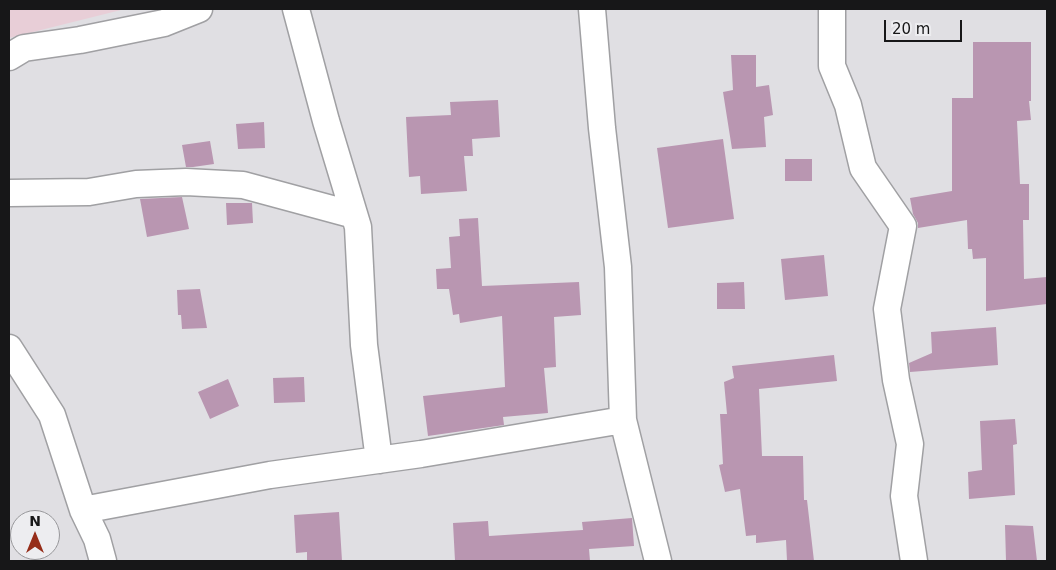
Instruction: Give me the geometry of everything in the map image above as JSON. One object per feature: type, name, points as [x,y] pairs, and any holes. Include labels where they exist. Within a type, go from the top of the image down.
[{"type":"street","points":[[9,57],[24,48],[80,40],[164,23],[199,9]]},
{"type":"street","points":[[296,9],[326,121],[358,227],[364,345],[379,460]]},
{"type":"street","points":[[592,9],[602,128],[618,267],[623,420],[658,561]]},
{"type":"street","points":[[832,9],[832,66],[848,105],[863,168],[903,226],[887,309],[896,380],[910,444],[904,496],[914,561]]},
{"type":"street","points":[[9,193],[89,192],[136,184],[186,182],[243,185],[354,215]]},
{"type":"street","points":[[9,348],[52,415],[83,510],[97,539],[103,561]]},
{"type":"street","points":[[83,510],[270,475],[535,436],[623,420]]},
{"type":"shaded area","points":[[9,9],[125,9],[9,38]]},
{"type":"building","points":[[973,42],[1031,42],[1031,101],[1029,101],[1031,120],[1017,121],[1020,184],[1029,184],[1029,220],[1023,220],[1024,279],[1047,277],[1047,304],[986,311],[986,258],[973,259],[972,249],[968,249],[967,220],[918,228],[918,223],[913,214],[910,198],[952,191],[952,98],[973,98]]},
{"type":"building","points":[[731,55],[756,55],[756,87],[769,85],[773,115],[764,117],[766,147],[732,149],[723,92],[733,90]]},
{"type":"building","points":[[498,100],[500,137],[472,139],[473,156],[464,156],[467,191],[421,194],[420,176],[409,177],[406,117],[451,115],[450,102]]},
{"type":"building","points":[[264,122],[265,148],[238,149],[236,124]]},
{"type":"building","points":[[723,139],[734,219],[668,228],[657,148]]},
{"type":"building","points":[[210,141],[214,164],[186,167],[182,145]]},
{"type":"building","points":[[785,159],[812,159],[812,181],[785,181]]},
{"type":"building","points":[[182,197],[189,229],[147,237],[140,199]]},
{"type":"building","points":[[226,203],[252,203],[253,223],[227,225]]},
{"type":"building","points":[[478,218],[482,286],[579,282],[581,315],[554,317],[556,367],[544,368],[548,413],[503,417],[504,425],[428,436],[423,396],[505,387],[502,316],[460,323],[459,314],[453,315],[449,289],[437,289],[436,269],[451,268],[449,237],[460,236],[459,219]]},
{"type":"building","points":[[824,255],[828,296],[785,300],[781,259]]},
{"type":"building","points":[[744,282],[745,309],[717,309],[717,283]]},
{"type":"building","points":[[200,289],[207,328],[182,329],[181,315],[178,315],[177,290]]},
{"type":"building","points":[[996,327],[998,365],[910,372],[909,363],[932,353],[931,332]]},
{"type":"building","points":[[834,355],[837,381],[759,389],[762,456],[803,456],[804,500],[807,500],[814,561],[787,561],[786,540],[756,543],[756,535],[746,536],[740,489],[725,492],[719,465],[723,464],[720,414],[727,414],[724,382],[734,378],[732,366]]},
{"type":"building","points":[[304,377],[305,402],[274,403],[273,378]]},
{"type":"building","points":[[228,379],[239,406],[210,419],[198,392]]},
{"type":"building","points":[[1015,419],[1017,444],[1013,445],[1015,495],[969,499],[968,472],[982,470],[980,421]]},
{"type":"building","points":[[339,512],[342,561],[307,561],[307,552],[296,553],[294,515]]},
{"type":"building","points":[[632,518],[634,546],[589,549],[590,561],[455,561],[453,523],[488,521],[489,536],[583,530],[582,522]]},
{"type":"building","points":[[1005,525],[1033,526],[1037,561],[1006,561]]}]
